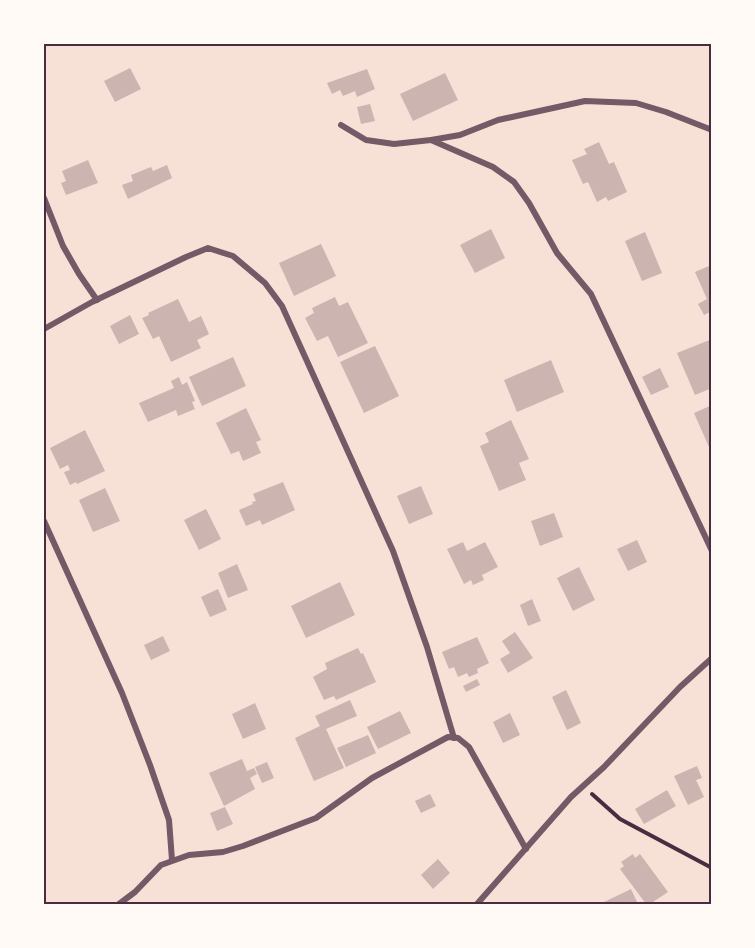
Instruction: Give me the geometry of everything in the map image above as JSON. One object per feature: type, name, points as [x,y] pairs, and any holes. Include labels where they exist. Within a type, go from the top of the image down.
[{"type":"street","points":[[340,125],[366,140],[394,144],[460,135],[498,120],[585,101],[636,103],[711,130]]},
{"type":"street","points":[[431,140],[493,167],[514,182],[529,203],[556,254],[591,294],[711,551]]},
{"type":"street","points":[[44,198],[63,246],[97,300]]},
{"type":"street","points":[[44,329],[186,256],[208,248],[233,256],[265,283],[282,306],[386,535],[427,646],[454,738]]},
{"type":"street","points":[[44,521],[122,693],[150,765],[169,820],[172,860]]},
{"type":"street","points":[[477,904],[582,785],[604,767],[680,687],[711,658]]},
{"type":"street","points":[[119,904],[135,892],[154,870],[172,860],[189,855],[207,855],[233,849],[274,836],[316,818],[393,765],[448,737],[469,747],[526,849]]},
{"type":"path","points":[[582,785],[620,819],[711,867]]},
{"type":"building","points":[[130,68],[141,89],[115,102],[104,81]]},
{"type":"building","points":[[367,69],[375,89],[357,97],[355,91],[343,96],[340,90],[332,94],[327,83]]},
{"type":"building","points":[[445,73],[458,100],[413,121],[400,94]]},
{"type":"building","points":[[370,104],[375,121],[361,124],[357,107]]},
{"type":"building","points":[[599,142],[609,164],[614,162],[627,192],[608,201],[606,197],[597,202],[588,182],[583,184],[572,160],[587,154],[584,149]]},
{"type":"building","points":[[88,160],[98,183],[66,195],[61,183],[66,181],[62,171]]},
{"type":"building","points":[[167,165],[172,178],[128,199],[122,185],[133,181],[131,175],[151,167],[153,171]]},
{"type":"building","points":[[491,229],[505,258],[475,273],[460,245]]},
{"type":"building","points":[[645,232],[662,273],[642,281],[625,241]]},
{"type":"building","points":[[321,244],[336,276],[294,296],[279,263]]},
{"type":"building","points":[[709,266],[712,273],[712,311],[704,315],[698,304],[707,299],[695,272]]},
{"type":"building","points":[[335,297],[339,306],[348,302],[368,343],[338,357],[328,336],[317,341],[305,318],[314,313],[312,308]]},
{"type":"building","points":[[178,299],[189,322],[201,316],[209,334],[197,340],[201,348],[171,362],[159,336],[153,339],[142,318]]},
{"type":"building","points":[[130,315],[139,334],[119,344],[110,326]]},
{"type":"building","points":[[712,339],[712,388],[695,395],[677,353]]},
{"type":"building","points":[[375,346],[399,396],[364,413],[340,362]]},
{"type":"building","points":[[233,357],[246,386],[202,406],[189,377]]},
{"type":"building","points":[[551,360],[564,392],[517,412],[504,380]]},
{"type":"building","points":[[660,368],[669,387],[651,395],[642,377]]},
{"type":"building","points":[[179,377],[182,385],[187,382],[195,401],[192,402],[195,409],[178,416],[176,410],[148,422],[139,403],[174,388],[171,381]]},
{"type":"building","points":[[712,405],[712,454],[694,413]]},
{"type":"building","points":[[246,408],[261,440],[256,442],[261,453],[243,461],[239,451],[231,454],[216,423]]},
{"type":"building","points":[[511,420],[529,459],[519,463],[526,480],[499,491],[480,446],[489,442],[485,433]]},
{"type":"building","points":[[85,430],[105,471],[70,485],[64,472],[70,470],[68,465],[60,469],[50,448]]},
{"type":"building","points":[[283,482],[295,510],[262,525],[260,520],[246,526],[239,510],[256,501],[253,494]]},
{"type":"building","points":[[421,486],[433,514],[409,524],[397,496]]},
{"type":"building","points":[[105,488],[120,521],[93,532],[79,500]]},
{"type":"building","points":[[206,509],[221,539],[199,550],[184,520]]},
{"type":"building","points":[[554,513],[563,537],[540,546],[531,521]]},
{"type":"building","points":[[637,540],[647,562],[628,571],[617,549]]},
{"type":"building","points":[[463,542],[467,551],[485,542],[498,567],[482,575],[484,580],[473,585],[471,580],[464,584],[447,549]]},
{"type":"building","points":[[237,564],[248,590],[228,598],[218,573]]},
{"type":"building","points":[[579,567],[595,600],[573,611],[557,578]]},
{"type":"building","points":[[340,582],[355,615],[306,638],[291,606]]},
{"type":"building","points":[[218,589],[227,610],[210,617],[201,597]]},
{"type":"building","points":[[532,599],[541,621],[528,626],[520,605]]},
{"type":"building","points":[[515,632],[533,658],[508,673],[500,659],[510,653],[502,641]]},
{"type":"building","points":[[163,636],[170,651],[151,660],[144,645]]},
{"type":"building","points":[[477,637],[489,663],[477,669],[478,673],[469,677],[467,673],[458,677],[454,667],[449,669],[442,652]]},
{"type":"building","points":[[358,648],[361,654],[363,653],[376,682],[336,700],[334,696],[324,700],[313,677],[327,669],[325,663]]},
{"type":"building","points":[[477,679],[480,685],[466,692],[463,686]]},
{"type":"building","points":[[566,690],[581,723],[567,730],[552,697]]},
{"type":"building","points":[[350,700],[357,716],[326,729],[344,768],[314,781],[295,738],[320,726],[315,716]]},
{"type":"building","points":[[255,703],[266,729],[243,739],[232,714]]},
{"type":"building","points":[[400,711],[411,733],[378,749],[367,727]]},
{"type":"building","points":[[510,713],[520,735],[503,743],[493,722]]},
{"type":"building","points":[[368,735],[376,753],[346,767],[337,748]]},
{"type":"building","points":[[242,759],[247,771],[254,768],[257,774],[250,778],[255,789],[224,806],[209,773]]},
{"type":"building","points":[[267,762],[274,778],[262,783],[255,767]]},
{"type":"building","points":[[697,766],[702,778],[696,780],[704,797],[688,805],[674,776]]},
{"type":"building","points":[[667,790],[676,806],[644,824],[635,809]]},
{"type":"building","points":[[430,794],[436,806],[421,813],[415,801]]},
{"type":"building","points":[[225,807],[233,824],[217,831],[210,813]]},
{"type":"building","points":[[633,854],[635,858],[640,854],[668,892],[650,904],[646,904],[620,869],[624,866],[621,862]]},
{"type":"building","points":[[438,859],[450,873],[433,889],[421,875]]},
{"type":"building","points":[[631,889],[638,904],[600,904]]}]
